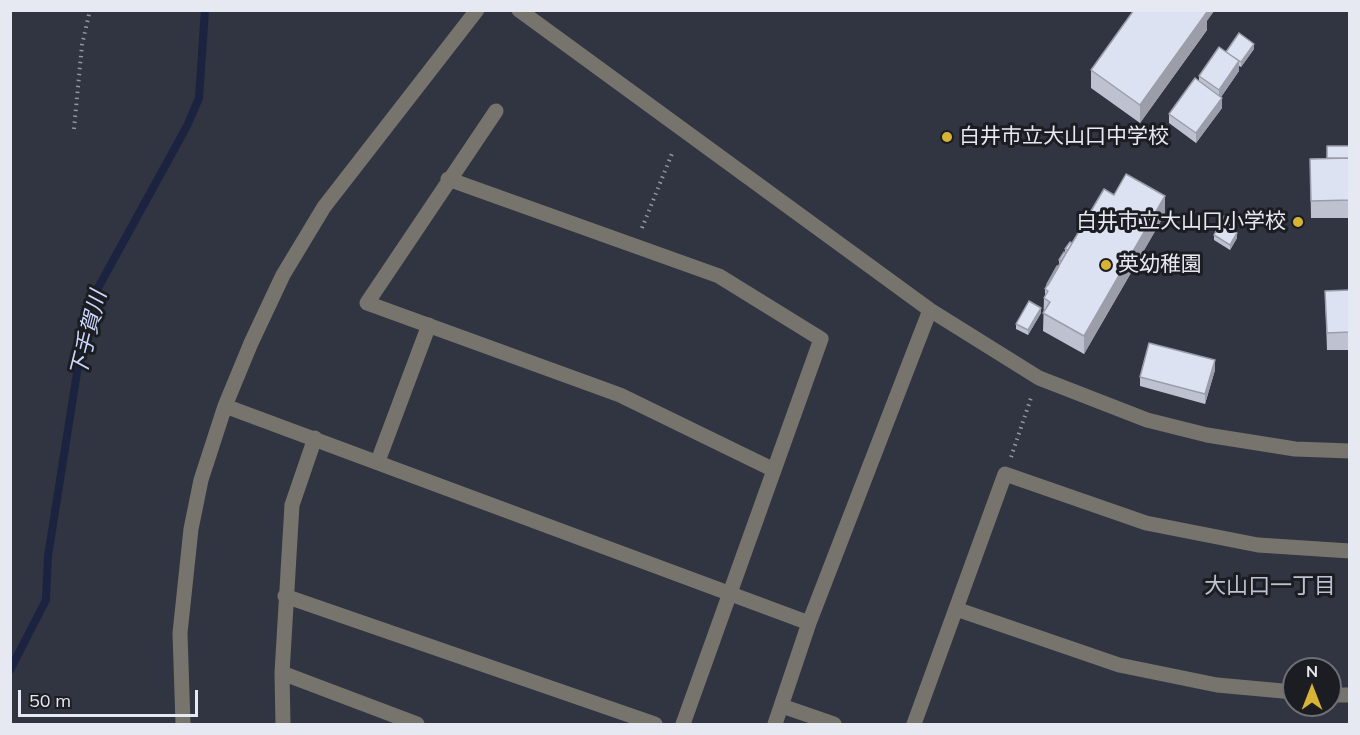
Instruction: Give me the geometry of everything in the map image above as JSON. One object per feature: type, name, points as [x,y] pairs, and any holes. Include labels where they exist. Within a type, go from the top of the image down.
[{"type":"street","points":[[183,724],[180,633],[183,584],[201,480],[225,406],[283,275],[324,207],[477,10]]},
{"type":"street","points":[[519,10],[930,310],[1039,378],[1147,420],[1207,435],[1295,449],[1350,451]]},
{"type":"street","points":[[496,111],[448,179],[367,303],[620,395],[774,470]]},
{"type":"street","points":[[448,179],[719,276],[821,339],[682,724]]},
{"type":"street","points":[[775,724],[810,623],[930,310]]},
{"type":"street","points":[[378,461],[429,325]]},
{"type":"street","points":[[225,406],[810,623]]},
{"type":"street","points":[[283,724],[282,672],[285,596],[292,505],[315,438]]},
{"type":"street","points":[[914,724],[1005,474],[1146,523],[1258,545],[1350,551]]},
{"type":"street","points":[[285,596],[655,724]]},
{"type":"street","points":[[956,609],[1119,665],[1217,685],[1282,691]]},
{"type":"street","points":[[282,672],[417,724]]},
{"type":"street","points":[[782,706],[834,724]]},
{"type":"path","points":[[74,129],[82,45],[90,10]]},
{"type":"path","points":[[635,246],[673,151]]},
{"type":"path","points":[[1005,474],[1031,398]]},
{"type":"building","points":[[1134,10],[1205,10],[1207,12],[1140,105],[1091,70]]},
{"type":"building","points":[[1239,33],[1254,44],[1241,62],[1226,52]]},
{"type":"building","points":[[1219,47],[1239,61],[1219,90],[1199,76]]},
{"type":"building","points":[[1195,78],[1222,98],[1196,133],[1169,114]]},
{"type":"building","points":[[1327,146],[1350,146],[1350,158],[1327,158]]},
{"type":"building","points":[[1350,158],[1350,200],[1311,201],[1310,159]]},
{"type":"building","points":[[1126,174],[1165,196],[1084,336],[1043,313],[1050,302],[1044,298],[1048,291],[1045,289],[1104,189],[1114,195]]},
{"type":"building","points":[[1224,216],[1235,223],[1231,229],[1237,233],[1230,245],[1214,235]]},
{"type":"building","points":[[1059,266],[1048,285],[1047,284]]},
{"type":"building","points":[[1350,290],[1350,332],[1327,333],[1325,291]]},
{"type":"building","points":[[1029,301],[1041,308],[1028,330],[1016,324]]},
{"type":"building","points":[[1149,343],[1215,360],[1205,394],[1140,377]]},
{"type":"waterway","name":"下手賀川","points":[[10,670],[46,600],[48,556],[79,360],[93,297],[187,126],[199,98],[205,10]]},
{"type":"place","name":"白井市立大山口中学校","points":[[947,137]]},
{"type":"place","name":"白井市立大山口小学校","points":[[1298,222]]},
{"type":"place","name":"英幼稚園","points":[[1106,265]]},
{"type":"district","name":"大山口一丁目","points":[[1270,586]]}]
